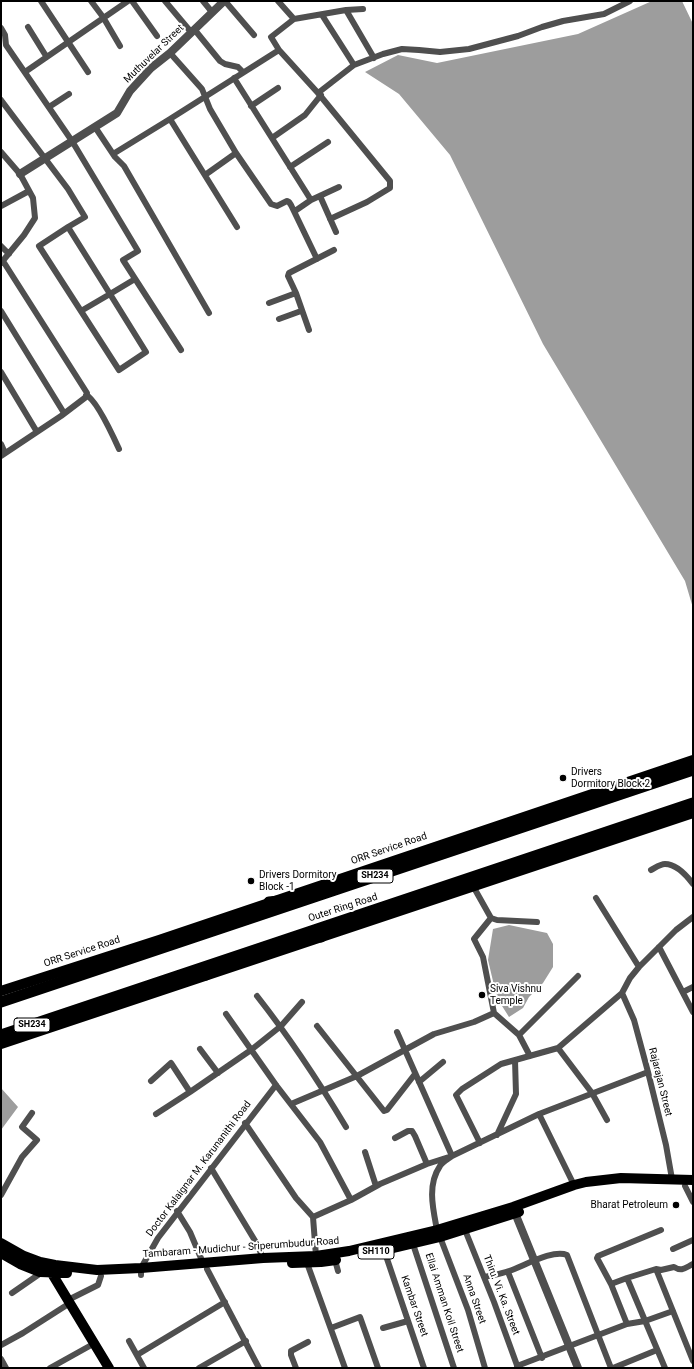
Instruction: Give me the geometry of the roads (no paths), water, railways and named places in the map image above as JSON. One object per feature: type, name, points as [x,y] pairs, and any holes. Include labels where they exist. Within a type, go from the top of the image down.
[{"type":"highway","name":"Outer Ring Road","points":[[1,1002],[693,770]]},
{"type":"highway","name":"Outer Ring Road","points":[[1,1035],[693,803]]},
{"type":"highway","points":[[269,902],[306,899]]},
{"type":"highway","points":[[321,937],[347,919]]},
{"type":"highway","points":[[130,958],[159,940]]},
{"type":"highway","points":[[175,976],[206,975]]},
{"type":"main road","name":"ORR Service Road","points":[[1,991],[159,940],[693,760]]},
{"type":"main road","points":[[1,1044],[693,813]]},
{"type":"main road","name":"Tambaram - Mudichur - Sriperumbudur Road","points":[[205,1266],[307,1263],[335,1260],[413,1244],[574,1185],[596,1180],[621,1178],[689,1183]]},
{"type":"main road","name":"Tambaram - Mudichur - Sriperumbudur Road","points":[[1,1253],[20,1264],[40,1272],[53,1269],[141,1271],[187,1269],[263,1258],[316,1256],[465,1230],[578,1191],[597,1187],[622,1184],[672,1182]]},
{"type":"main road","name":"Tambaram - Mudichur - Sriperumbudur Road","points":[[1,1243],[53,1269],[101,1276],[141,1271]]},
{"type":"main road","points":[[53,1269],[69,1302],[109,1368]]},
{"type":"street","points":[[41,1],[88,72]]},
{"type":"street","points":[[91,1],[120,46]]},
{"type":"street","points":[[25,72],[46,56],[128,1]]},
{"type":"street","points":[[132,1],[157,36]]},
{"type":"street","points":[[165,1],[220,61],[225,64],[238,67],[243,72]]},
{"type":"street","points":[[203,1],[212,12]]},
{"type":"street","points":[[225,1],[254,35]]},
{"type":"street","name":"Muthuvelar Street","points":[[20,174],[117,113],[130,91],[151,68],[225,1]]},
{"type":"street","points":[[278,1],[294,19]]},
{"type":"street","points":[[272,138],[305,115],[320,94],[354,65],[402,49],[440,52],[469,49],[518,36],[563,20],[604,14],[630,1]]},
{"type":"street","points":[[330,219],[367,202],[390,188],[390,181],[320,94],[279,50],[271,37],[294,19],[346,10],[363,9]]},
{"type":"street","points":[[346,10],[374,58]]},
{"type":"street","points":[[322,15],[354,65]]},
{"type":"street","points":[[28,27],[46,56]]},
{"type":"street","points":[[1,28],[5,35],[6,45],[72,141],[138,251],[123,260],[181,350]]},
{"type":"street","points":[[113,154],[279,50]]},
{"type":"street","points":[[170,52],[202,89],[210,109],[236,154],[271,204],[277,206],[287,201],[289,202],[295,211],[317,258]]},
{"type":"street","points":[[234,78],[311,200]]},
{"type":"street","points":[[251,106],[278,88]]},
{"type":"street","points":[[49,107],[69,94]]},
{"type":"street","points":[[1,100],[68,189],[85,217],[68,227],[39,246],[119,370],[146,352],[68,227]]},
{"type":"street","points":[[170,119],[237,227]]},
{"type":"street","points":[[95,127],[113,154],[124,166],[209,313]]},
{"type":"street","points":[[290,167],[328,142]]},
{"type":"street","points":[[1,152],[20,174],[33,198],[35,218],[24,235],[2,262],[87,393],[86,395],[89,396],[97,406],[119,449]]},
{"type":"street","points":[[205,175],[236,154]]},
{"type":"street","points":[[295,211],[311,200],[339,187]]},
{"type":"street","points":[[1,206],[29,191]]},
{"type":"street","points":[[320,196],[336,232]]},
{"type":"street","points":[[1,246],[9,254]]},
{"type":"street","points":[[309,330],[296,293],[288,276],[289,273],[334,250]]},
{"type":"street","points":[[81,311],[135,279]]},
{"type":"street","points":[[269,303],[296,293]]},
{"type":"street","points":[[1,311],[64,413]]},
{"type":"street","points":[[279,319],[302,311]]},
{"type":"street","points":[[1,372],[37,432]]},
{"type":"street","points":[[1,444],[3,454],[64,413],[86,395]]},
{"type":"street","points":[[651,870],[660,865],[670,864],[693,884]]},
{"type":"street","points":[[474,886],[491,918],[497,920],[537,922]]},
{"type":"street","points":[[596,898],[639,967]]},
{"type":"street","points":[[480,1143],[456,1096],[462,1089],[501,1064],[558,1048],[622,992],[630,978],[639,967],[693,916]]},
{"type":"street","points":[[491,918],[474,939],[482,957],[494,1013],[519,1035],[530,1056]]},
{"type":"street","points":[[660,947],[693,1012]]},
{"type":"street","points":[[519,1035],[578,976]]},
{"type":"street","points":[[684,992],[693,987]]},
{"type":"street","name":"Rajarajan Street","points":[[622,992],[634,1020],[648,1072],[666,1145],[672,1182]]},
{"type":"street","points":[[258,996],[281,1026],[324,1090],[346,1127]]},
{"type":"street","points":[[156,1114],[251,1050],[281,1026],[302,1002]]},
{"type":"street","points":[[291,1104],[357,1076],[434,1034],[474,1022],[494,1013]]},
{"type":"street","points":[[226,1014],[276,1085],[320,1142],[351,1200]]},
{"type":"street","points":[[317,1026],[384,1111],[387,1110],[415,1074]]},
{"type":"street","points":[[397,1032],[452,1156]]},
{"type":"street","points":[[558,1048],[592,1093],[607,1120]]},
{"type":"street","points":[[200,1049],[218,1073]]},
{"type":"street","points":[[498,1135],[510,1111],[516,1094],[517,1078],[515,1060]]},
{"type":"street","points":[[419,1082],[443,1062]]},
{"type":"street","points":[[151,1080],[171,1063],[190,1092]]},
{"type":"street","points":[[313,1217],[351,1200],[376,1186],[428,1164],[452,1156],[540,1114],[648,1072]]},
{"type":"street","name":"Doctor Kalaignar M. Karunanithi Road","points":[[141,1271],[158,1238],[177,1211],[276,1085]]},
{"type":"street","points":[[1,1195],[22,1157],[37,1140],[22,1127],[32,1113]]},
{"type":"street","points":[[540,1114],[574,1185]]},
{"type":"street","points":[[246,1123],[296,1198],[313,1217],[316,1256]]},
{"type":"street","points":[[396,1138],[408,1131],[412,1131],[428,1164]]},
{"type":"street","points":[[365,1152],[376,1186]]},
{"type":"street","name":"Anna Street","points":[[452,1156],[440,1165],[434,1179],[431,1200],[438,1234],[468,1310],[485,1368]]},
{"type":"street","points":[[210,1168],[257,1244],[263,1258]]},
{"type":"street","points":[[689,1183],[693,1202]]},
{"type":"street","points":[[177,1211],[190,1232],[205,1266],[246,1340],[259,1368]]},
{"type":"street","points":[[515,1213],[578,1368]]},
{"type":"street","name":"Thiru. Vi. Ka. Street","points":[[465,1230],[517,1367]]},
{"type":"street","points":[[628,1324],[611,1284],[598,1261],[598,1256],[661,1230]]},
{"type":"street","points":[[673,1249],[693,1240]]},
{"type":"street","name":"Ellai Amman Koil Street","points":[[413,1244],[454,1368]]},
{"type":"street","name":"Kambar Street","points":[[384,1250],[424,1368]]},
{"type":"street","points":[[484,1277],[508,1272],[539,1259],[556,1254],[562,1253],[567,1255],[612,1368],[658,1350]]},
{"type":"street","points":[[335,1260],[338,1271]]},
{"type":"street","points":[[307,1263],[345,1368]]},
{"type":"street","points":[[611,1284],[656,1269],[661,1270],[674,1267],[682,1270],[693,1264]]},
{"type":"street","points":[[656,1269],[693,1361]]},
{"type":"street","points":[[12,1293],[40,1272]]},
{"type":"street","points":[[508,1272],[542,1358]]},
{"type":"street","points":[[1,1345],[23,1333],[69,1302],[98,1286],[101,1276]]},
{"type":"street","points":[[627,1278],[665,1368]]},
{"type":"street","points":[[136,1355],[225,1302]]},
{"type":"street","points":[[517,1367],[628,1324],[645,1321],[673,1312]]},
{"type":"street","points":[[331,1328],[360,1317],[378,1368]]},
{"type":"street","points":[[383,1328],[408,1321]]},
{"type":"street","points":[[199,1368],[246,1340]]},
{"type":"street","points":[[128,1341],[144,1368]]},
{"type":"street","points":[[296,1368],[291,1351],[308,1342]]},
{"type":"street","points":[[50,1368],[95,1343]]},
{"type":"street","points":[[1,1359],[6,1368]]},
{"type":"place","name":"Drivers Dormitory Block 2","points":[[563,778]]},
{"type":"place","name":"Drivers Dormitory Block -1","points":[[251,881]]},
{"type":"place","name":"Siva Vishnu Temple","points":[[482,995]]},
{"type":"place","name":"Bharat Petroleum","points":[[676,1205]]}]
